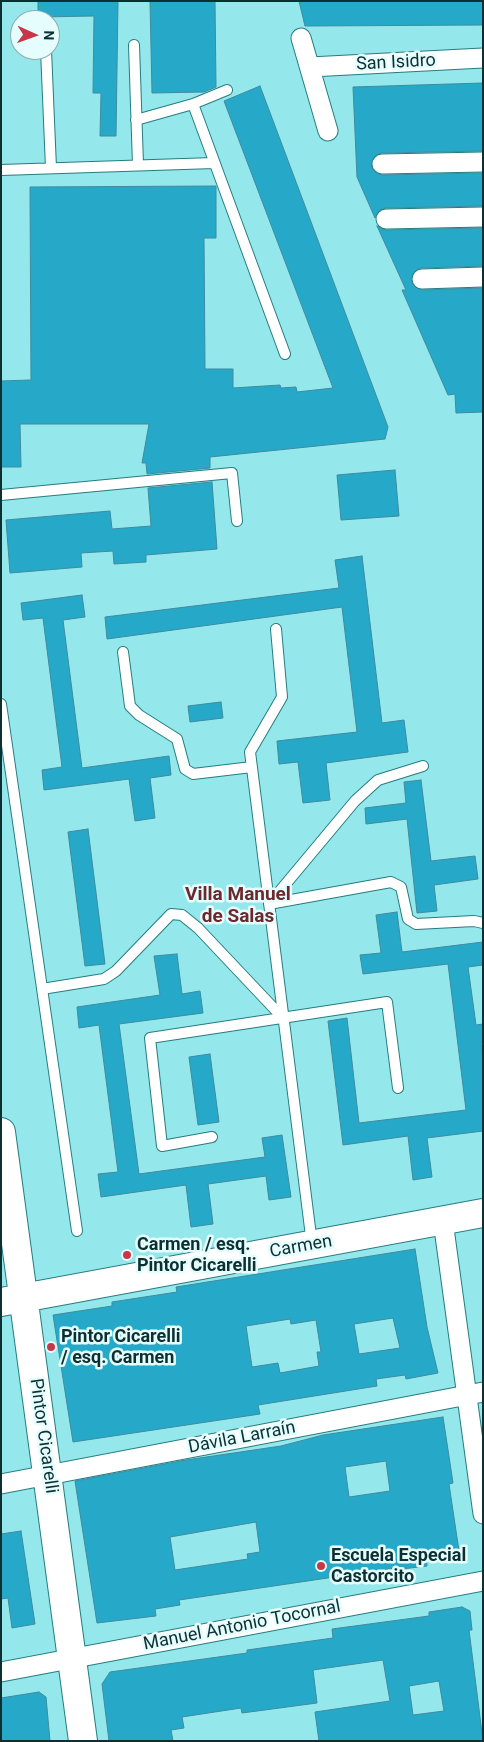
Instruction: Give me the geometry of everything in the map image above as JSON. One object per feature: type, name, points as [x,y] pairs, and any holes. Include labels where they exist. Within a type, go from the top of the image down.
[{"type":"street","points":[[302,38],[328,131]]},
{"type":"street","name":"San Isidro","points":[[310,67],[483,58]]},
{"type":"street","points":[[382,164],[483,162]]},
{"type":"street","points":[[386,219],[483,217]]},
{"type":"street","points":[[422,279],[483,277]]},
{"type":"street","name":"Pintor Cicarelli","points":[[1,1132],[13,1300],[48,1475],[83,1741]]},
{"type":"street","name":"Carmen","points":[[13,1300],[483,1213]]},
{"type":"street","points":[[443,1221],[475,1394],[483,1514]]},
{"type":"street","name":"Dávila Larraín","points":[[1,1484],[475,1394]]},
{"type":"street","name":"Manuel Antonio Tocornal","points":[[1,1672],[483,1581]]},
{"type":"lane","points":[[134,45],[138,165]]},
{"type":"lane","points":[[46,60],[51,168]]},
{"type":"lane","points":[[136,120],[193,104],[227,90]]},
{"type":"lane","points":[[193,104],[284,354]]},
{"type":"lane","points":[[1,170],[214,163]]},
{"type":"lane","points":[[1,495],[232,473],[237,521]]},
{"type":"lane","points":[[276,629],[282,697],[250,752],[312,1246]]},
{"type":"lane","points":[[123,652],[130,706],[139,715],[177,739],[185,769],[193,774],[252,767]]},
{"type":"lane","points":[[1,704],[77,1231]]},
{"type":"lane","points":[[269,904],[355,801],[378,780],[422,766]]},
{"type":"lane","points":[[269,904],[391,882],[401,887],[408,919],[416,924],[474,921],[483,923]]},
{"type":"lane","points":[[42,990],[104,979],[116,971],[171,914],[182,915],[198,928],[283,1018]]},
{"type":"lane","points":[[212,1137],[162,1146],[150,1038],[387,1002],[398,1088]]},
{"type":"building","points":[[38,1],[118,1],[116,136],[100,136],[101,93],[93,93],[94,16],[60,17],[60,10],[38,10]]},
{"type":"building","points":[[150,1],[215,1],[216,87],[204,92],[152,93]]},
{"type":"building","points":[[299,1],[483,1],[483,25],[305,26]]},
{"type":"building","points":[[483,83],[483,151],[382,153],[376,155],[371,164],[373,170],[382,175],[483,173],[483,206],[386,208],[380,210],[375,218],[357,177],[353,87]]},
{"type":"building","points":[[260,86],[388,427],[385,439],[210,457],[210,468],[147,474],[146,463],[142,463],[149,424],[20,424],[21,467],[1,467],[1,381],[31,380],[30,187],[216,186],[216,238],[204,238],[205,369],[233,369],[233,388],[280,385],[281,388],[296,387],[297,392],[333,388],[224,101]]},
{"type":"building","points":[[377,226],[386,230],[483,228],[483,266],[421,268],[416,270],[411,279],[413,285],[422,290],[483,288],[483,412],[456,413],[455,394],[448,395],[402,290],[406,290]]},
{"type":"building","points":[[395,470],[399,516],[341,520],[337,475]]},
{"type":"building","points":[[212,482],[217,549],[146,555],[146,562],[114,564],[113,551],[81,553],[82,567],[10,573],[6,520],[110,511],[112,529],[151,526],[148,488]]},
{"type":"building","points":[[362,556],[382,723],[404,720],[408,752],[326,763],[330,800],[303,803],[298,762],[279,764],[277,741],[357,732],[342,607],[107,639],[105,617],[339,588],[335,560]]},
{"type":"building","points":[[82,595],[85,617],[63,620],[82,768],[169,756],[171,775],[150,778],[155,818],[135,821],[129,779],[44,790],[42,770],[62,767],[43,618],[23,620],[21,603]]},
{"type":"building","points":[[221,702],[223,718],[190,722],[188,706]]},
{"type":"building","points":[[421,780],[431,861],[475,856],[478,879],[434,885],[437,911],[417,913],[407,819],[366,824],[365,808],[406,803],[404,782]]},
{"type":"building","points":[[88,829],[105,964],[85,966],[68,832]]},
{"type":"building","points":[[397,912],[402,952],[483,942],[483,965],[468,967],[476,1025],[483,1024],[483,1042],[481,1042],[483,1060],[483,1131],[427,1138],[432,1177],[413,1180],[408,1136],[343,1145],[328,1021],[347,1018],[359,1123],[466,1110],[448,964],[363,974],[360,955],[381,953],[376,915]]},
{"type":"building","points":[[177,954],[182,994],[200,991],[203,1013],[119,1024],[139,1174],[265,1157],[262,1138],[282,1135],[291,1197],[269,1200],[266,1176],[208,1184],[213,1224],[191,1227],[186,1185],[101,1197],[98,1174],[118,1172],[99,1025],[79,1028],[77,1007],[160,995],[154,956]]},
{"type":"building","points":[[210,1054],[219,1122],[198,1125],[189,1057]]},
{"type":"building","points":[[415,1249],[427,1327],[438,1373],[406,1379],[405,1375],[376,1379],[377,1386],[258,1405],[260,1414],[73,1442],[53,1315],[112,1306],[112,1302],[177,1292],[176,1287]],"holes":[[[393,1318],[400,1348],[359,1354],[354,1324]],[[290,1319],[291,1324],[316,1320],[321,1352],[317,1352],[319,1366],[280,1373],[278,1363],[252,1367],[246,1326]]]},
{"type":"building","points":[[443,1417],[453,1483],[449,1484],[459,1551],[426,1556],[427,1566],[402,1569],[402,1567],[179,1600],[180,1605],[155,1609],[156,1616],[97,1623],[75,1481],[186,1460],[281,1446],[323,1435]],"holes":[[[386,1461],[390,1491],[349,1497],[345,1467]],[[256,1522],[260,1552],[247,1554],[248,1559],[175,1570],[170,1537]]]},
{"type":"building","points":[[21,1531],[35,1624],[12,1628],[8,1598],[1,1599],[1,1534]]},
{"type":"building","points":[[462,1607],[470,1611],[472,1630],[469,1630],[483,1741],[319,1741],[315,1712],[390,1701],[383,1660],[313,1670],[317,1703],[242,1713],[241,1708],[182,1717],[184,1728],[171,1730],[173,1741],[109,1741],[102,1684],[110,1672],[247,1653],[247,1650],[333,1638],[332,1629],[429,1616],[429,1612]],"holes":[[[439,1681],[444,1711],[413,1715],[409,1686]]]},
{"type":"building","points":[[39,1692],[46,1697],[50,1741],[1,1741],[1,1698]]},
{"type":"place","name":"Carmen / esq. Pintor Cicarelli","points":[[127,1255]]},
{"type":"place","name":"Pintor Cicarelli / esq. Carmen","points":[[51,1347]]},
{"type":"place","name":"Escuela Especial Castorcito","points":[[321,1566]]},
{"type":"district","name":"Villa Manuel de Salas","points":[[238,906]]}]
